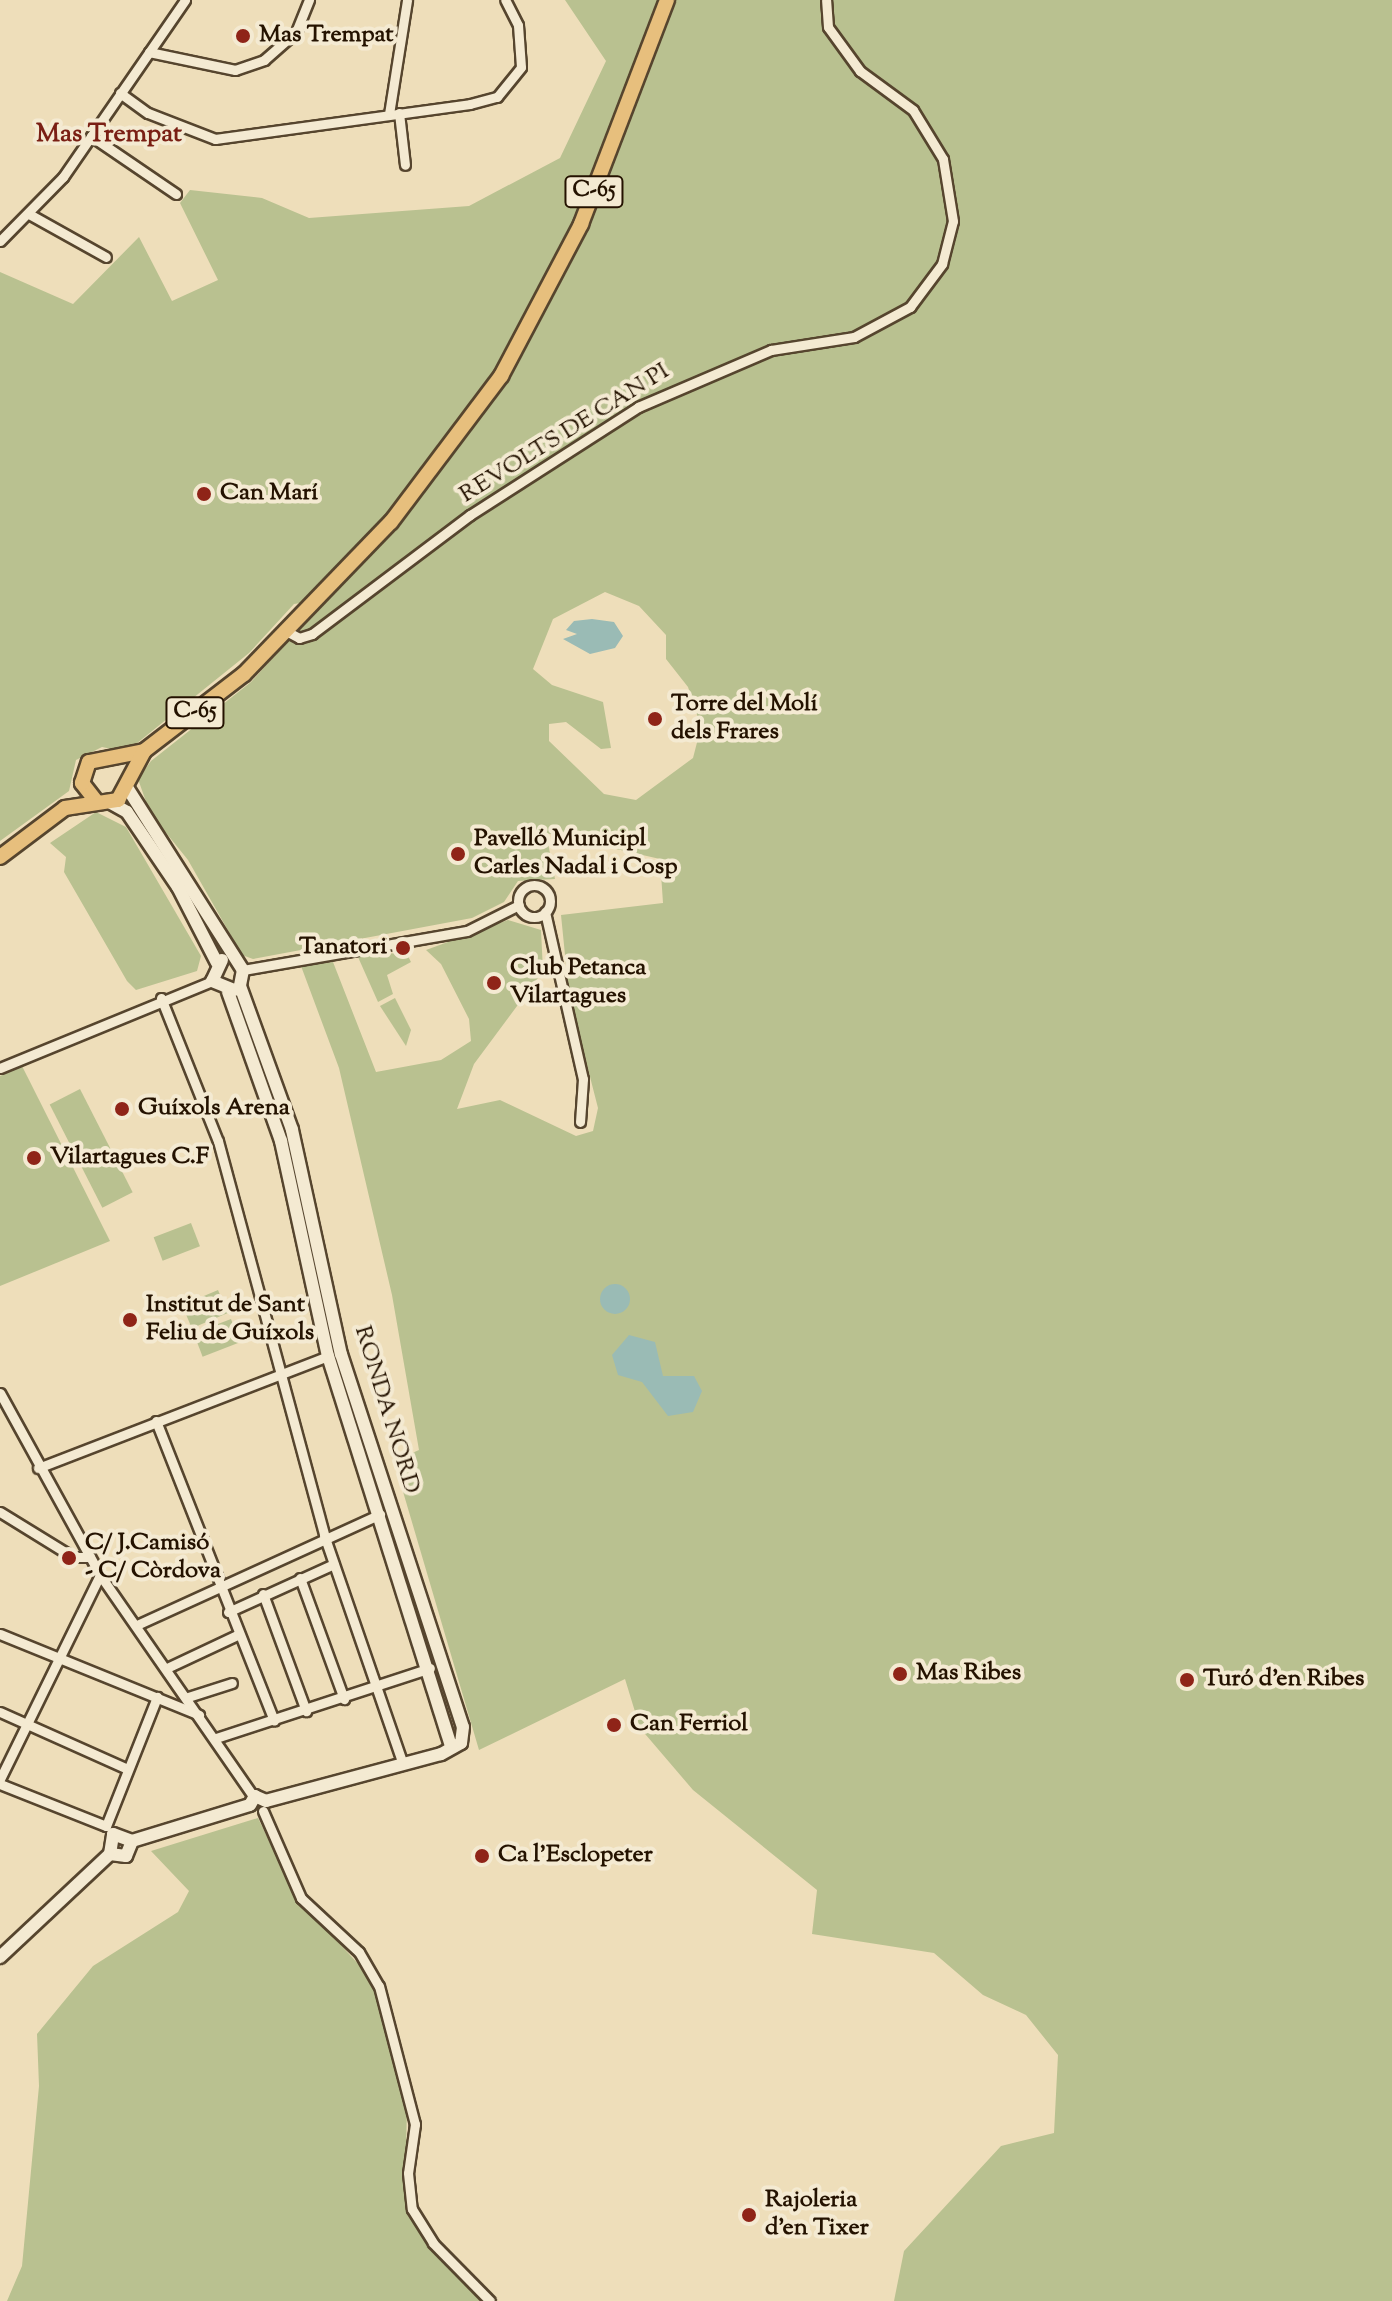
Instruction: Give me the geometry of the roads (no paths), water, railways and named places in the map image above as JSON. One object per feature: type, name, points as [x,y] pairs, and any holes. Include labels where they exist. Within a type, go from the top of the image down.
[{"type":"main road","name":"C-65","points":[[118,758],[144,751],[244,674],[391,522],[501,376],[581,224],[667,0]]},
{"type":"main road","name":"C-65","points":[[129,782],[144,751]]},
{"type":"main road","points":[[0,857],[65,808],[82,783],[89,762],[118,758],[129,782],[103,802],[65,808]]},
{"type":"main road","points":[[82,783],[103,802]]},
{"type":"street","points":[[0,241],[29,214],[91,136],[185,0]]},
{"type":"street","points":[[149,52],[235,70],[279,50],[309,0]]},
{"type":"street","points":[[405,165],[394,113],[407,0]]},
{"type":"street","points":[[120,93],[148,113],[215,139],[470,104],[513,85],[523,50],[505,0]]},
{"type":"street","name":"REVOLTS DE CAN PI","points":[[286,631],[312,634],[470,515],[638,407],[771,350],[854,337],[910,307],[942,264],[953,221],[943,159],[913,110],[860,71],[828,27],[826,0]]},
{"type":"street","points":[[91,136],[176,194]]},
{"type":"street","points":[[29,214],[106,257]]},
{"type":"street","points":[[129,782],[231,959],[243,970]]},
{"type":"street","points":[[103,802],[127,812],[178,887],[217,963],[212,981]]},
{"type":"street","points":[[243,970],[467,931],[519,905],[523,889],[540,886],[550,898],[545,912],[583,1079],[580,1122]]},
{"type":"street","points":[[519,905],[533,917],[545,912]]},
{"type":"street","points":[[217,963],[231,959]]},
{"type":"street","points":[[212,981],[228,992],[240,986],[243,970]]},
{"type":"street","points":[[0,1068],[161,998],[212,981]]},
{"type":"street","name":"RONDA NORD","points":[[240,986],[292,1130],[341,1354],[444,1663],[456,1745]]},
{"type":"street","name":"RONDA NORD","points":[[228,992],[281,1141],[328,1356],[456,1745]]},
{"type":"street","points":[[161,998],[218,1141],[324,1535],[379,1687],[403,1764]]},
{"type":"street","points":[[38,1468],[278,1372],[328,1356]]},
{"type":"street","points":[[0,1393],[38,1468],[100,1575],[169,1667],[258,1803],[301,1898],[359,1952],[379,1986],[415,2124],[408,2173],[412,2209],[433,2243],[490,2301]]},
{"type":"street","points":[[156,1421],[237,1635],[274,1721]]},
{"type":"street","points":[[139,1624],[324,1535],[380,1514]]},
{"type":"street","points":[[2,1518],[73,1557],[90,1557]]},
{"type":"street","points":[[228,1612],[334,1564]]},
{"type":"street","points":[[100,1575],[0,1781],[132,1841],[228,1811],[403,1764],[456,1745]]},
{"type":"street","points":[[300,1578],[344,1699]]},
{"type":"street","points":[[263,1594],[306,1711]]},
{"type":"street","points":[[0,1634],[199,1715]]},
{"type":"street","points":[[169,1667],[237,1635]]},
{"type":"street","points":[[216,1738],[344,1699],[430,1668]]},
{"type":"street","points":[[188,1697],[232,1683]]},
{"type":"street","points":[[110,1854],[109,1830],[125,1768],[157,1697]]},
{"type":"street","points":[[0,1712],[125,1768]]},
{"type":"street","points":[[110,1854],[125,1857],[132,1841]]},
{"type":"street","points":[[0,1957],[5,1941],[110,1854]]},
{"type":"water","points":[[592,619],[614,622],[623,636],[615,648],[590,654],[563,639],[577,634],[566,630],[574,621]]},
{"type":"water","points":[[615,1284],[626,1288],[630,1299],[626,1310],[615,1314],[604,1310],[600,1299],[604,1288]]},
{"type":"water","points":[[629,1335],[655,1342],[663,1376],[694,1376],[702,1391],[693,1412],[668,1416],[642,1382],[618,1375],[612,1355]]},
{"type":"place","name":"Mas Trempat","points":[[243,36]]},
{"type":"place","name":"Can Marí","points":[[204,494]]},
{"type":"place","name":"Torre del Molí dels Frares","points":[[655,719]]},
{"type":"place","name":"Pavelló Municipl Carles Nadal i Cosp","points":[[458,854]]},
{"type":"place","name":"Tanatori","points":[[403,948]]},
{"type":"place","name":"Club Petanca Vilartagues","points":[[494,983]]},
{"type":"place","name":"Guíxols Arena","points":[[122,1109]]},
{"type":"place","name":"Vilartagues C.F","points":[[34,1158]]},
{"type":"place","name":"Institut de Sant Feliu de Guíxols","points":[[130,1320]]},
{"type":"place","name":"C/ J.Camisó - C/ Còrdova","points":[[69,1558]]},
{"type":"place","name":"Mas Ribes","points":[[900,1674]]},
{"type":"place","name":"Turó d'en Ribes","points":[[1187,1680]]},
{"type":"place","name":"Can Ferriol","points":[[614,1725]]},
{"type":"place","name":"Ca l'Esclopeter","points":[[482,1856]]},
{"type":"place","name":"Rajoleria d'en Tixer","points":[[749,2215]]},
{"type":"district","name":"Mas Trempat","points":[[109,135]]}]
